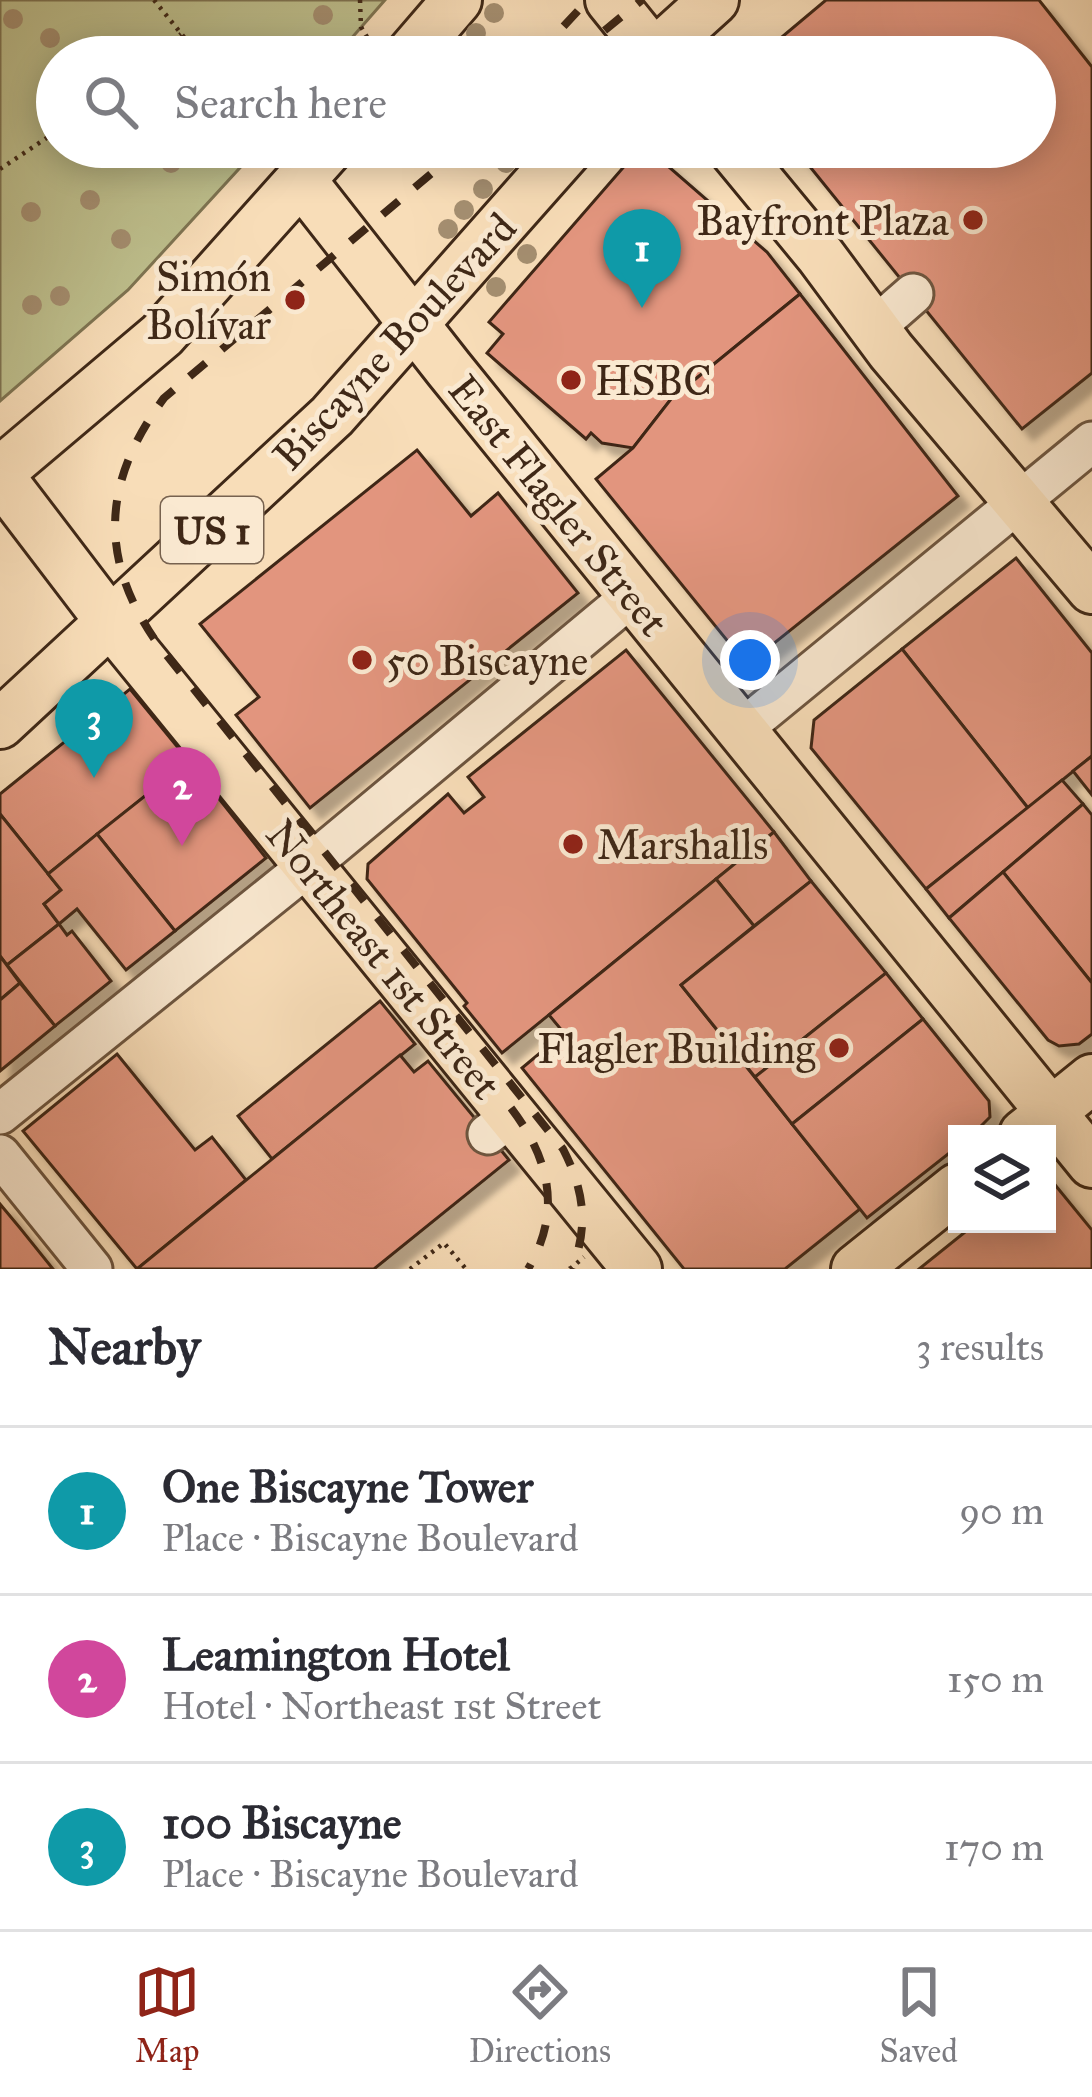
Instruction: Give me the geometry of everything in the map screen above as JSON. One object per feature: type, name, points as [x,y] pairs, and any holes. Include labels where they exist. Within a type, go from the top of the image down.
[{"type":"main road","points":[[404,36],[458,0]]},
{"type":"main road","points":[[610,0],[638,36]]},
{"type":"main road","points":[[675,36],[714,0]]},
{"type":"main road","points":[[0,475],[162,335],[284,168]]},
{"type":"main road","name":"East Flagler Street","points":[[303,168],[414,325],[741,730],[1038,1123],[1092,1163]]},
{"type":"main road","name":"Biscayne Boulevard","points":[[0,724],[298,449],[552,168]]},
{"type":"main road","points":[[748,168],[988,470],[1092,589]]},
{"type":"main road","name":"Northeast 1st Street","points":[[0,475],[308,866],[500,1125],[637,1269]]},
{"type":"main road","points":[[1038,1123],[1092,1079]]},
{"type":"main road","points":[[856,1269],[948,1195]]},
{"type":"street","points":[[874,328],[913,294]]},
{"type":"street","points":[[741,730],[1092,442]]},
{"type":"street","points":[[0,1114],[633,595]]},
{"type":"street","points":[[0,1155],[92,1269]]},
{"type":"path","points":[[154,0],[178,36]]},
{"type":"path","points":[[360,0],[361,27],[373,36]]},
{"type":"path","points":[[0,169],[36,145]]},
{"type":"path","points":[[410,1269],[444,1243],[466,1269]]},
{"type":"green space","points":[[0,0],[385,0],[353,36],[36,36],[36,168],[240,168],[128,290],[0,401]]},
{"type":"building","name":"Bayfront Plaza","points":[[826,0],[1039,0],[1092,67],[1092,373],[1022,429],[811,168],[1056,168],[1056,36],[783,36]]},
{"type":"building","points":[[623,168],[670,168],[767,252],[800,294],[671,399],[633,448],[602,443],[591,433],[586,439],[487,353],[503,334],[489,322]]},
{"type":"building","points":[[800,294],[958,496],[747,665],[596,479],[633,448],[671,399]]},
{"type":"building","name":"50 Biscayne","points":[[417,450],[471,516],[498,493],[578,593],[310,808],[236,715],[259,697],[200,624]]},
{"type":"building","points":[[1016,558],[1092,653],[1092,756],[1028,808],[902,649]]},
{"type":"building","points":[[902,649],[1028,808],[926,889],[811,748],[814,720]]},
{"type":"building","name":"Marshalls","points":[[626,650],[774,832],[502,1053],[367,879],[368,864],[448,794],[464,813],[484,797],[468,777]]},
{"type":"building","points":[[130,689],[189,761],[48,874],[0,814],[0,794]]},
{"type":"building","points":[[1092,756],[1092,795],[1073,771]]},
{"type":"building","points":[[189,761],[266,858],[175,931],[97,834]]},
{"type":"building","points":[[1062,780],[1083,804],[949,918],[926,889]]},
{"type":"building","points":[[1083,804],[1092,815],[1092,983],[1003,872]]},
{"type":"building","points":[[0,814],[61,890],[44,904],[59,924],[7,965],[0,956]]},
{"type":"building","points":[[774,832],[811,881],[754,926],[716,879]]},
{"type":"building","points":[[97,834],[175,931],[126,970],[77,909],[59,924],[44,904],[61,890],[48,874]]},
{"type":"building","points":[[1003,872],[1092,983],[1092,1034],[1079,1044],[1059,1046],[1048,1040],[949,918]]},
{"type":"building","points":[[716,879],[754,926],[681,985],[860,1209],[785,1269],[684,1269],[522,1068],[564,1033],[549,1015]]},
{"type":"building","points":[[811,881],[886,973],[755,1077],[681,985]]},
{"type":"building","points":[[59,924],[67,935],[72,931],[111,981],[55,1026],[7,965]]},
{"type":"building","points":[[0,956],[20,983],[0,1000]]},
{"type":"building","name":"Flagler Building","points":[[886,973],[923,1019],[792,1124],[755,1077]]},
{"type":"building","points":[[20,983],[55,1026],[0,1071],[0,1000]]},
{"type":"building","points":[[380,1001],[415,1044],[272,1159],[238,1116]]},
{"type":"building","points":[[923,1019],[989,1101],[990,1117],[982,1125],[948,1125],[948,1154],[867,1218],[792,1124]]},
{"type":"building","points":[[117,1054],[195,1150],[212,1137],[246,1180],[137,1269],[23,1131]]},
{"type":"building","points":[[400,1055],[414,1072],[428,1061],[509,1160],[374,1269],[137,1269]]},
{"type":"building","points":[[1056,1186],[1092,1230],[1092,1269],[919,1269],[964,1233],[1056,1233]]},
{"type":"building","points":[[0,1204],[20,1228],[53,1269],[0,1269]]},
{"type":"railway","points":[[555,36],[588,0]]},
{"type":"railway","points":[[598,36],[642,0]]},
{"type":"railway","points":[[438,168],[164,398],[128,461],[115,522],[117,553],[140,615],[160,647],[563,1149],[582,1208],[581,1237],[572,1269]]},
{"type":"railway","points":[[511,1108],[535,1147],[547,1186],[545,1227],[528,1269]]},
{"type":"place","name":"Bayfront Plaza","points":[[973,220]]},
{"type":"place","name":"Simón Bolívar","points":[[295,300]]},
{"type":"place","name":"One Biscayne Tower","points":[[642,308]]},
{"type":"place","name":"HSBC","points":[[571,380]]},
{"type":"place","name":"50 Biscayne","points":[[362,660]]},
{"type":"place","name":"100 Biscayne","points":[[94,778]]},
{"type":"place","name":"Marshalls","points":[[573,844]]},
{"type":"place","name":"Leamington Hotel","points":[[182,846]]},
{"type":"place","name":"Flagler Building","points":[[839,1048]]}]
